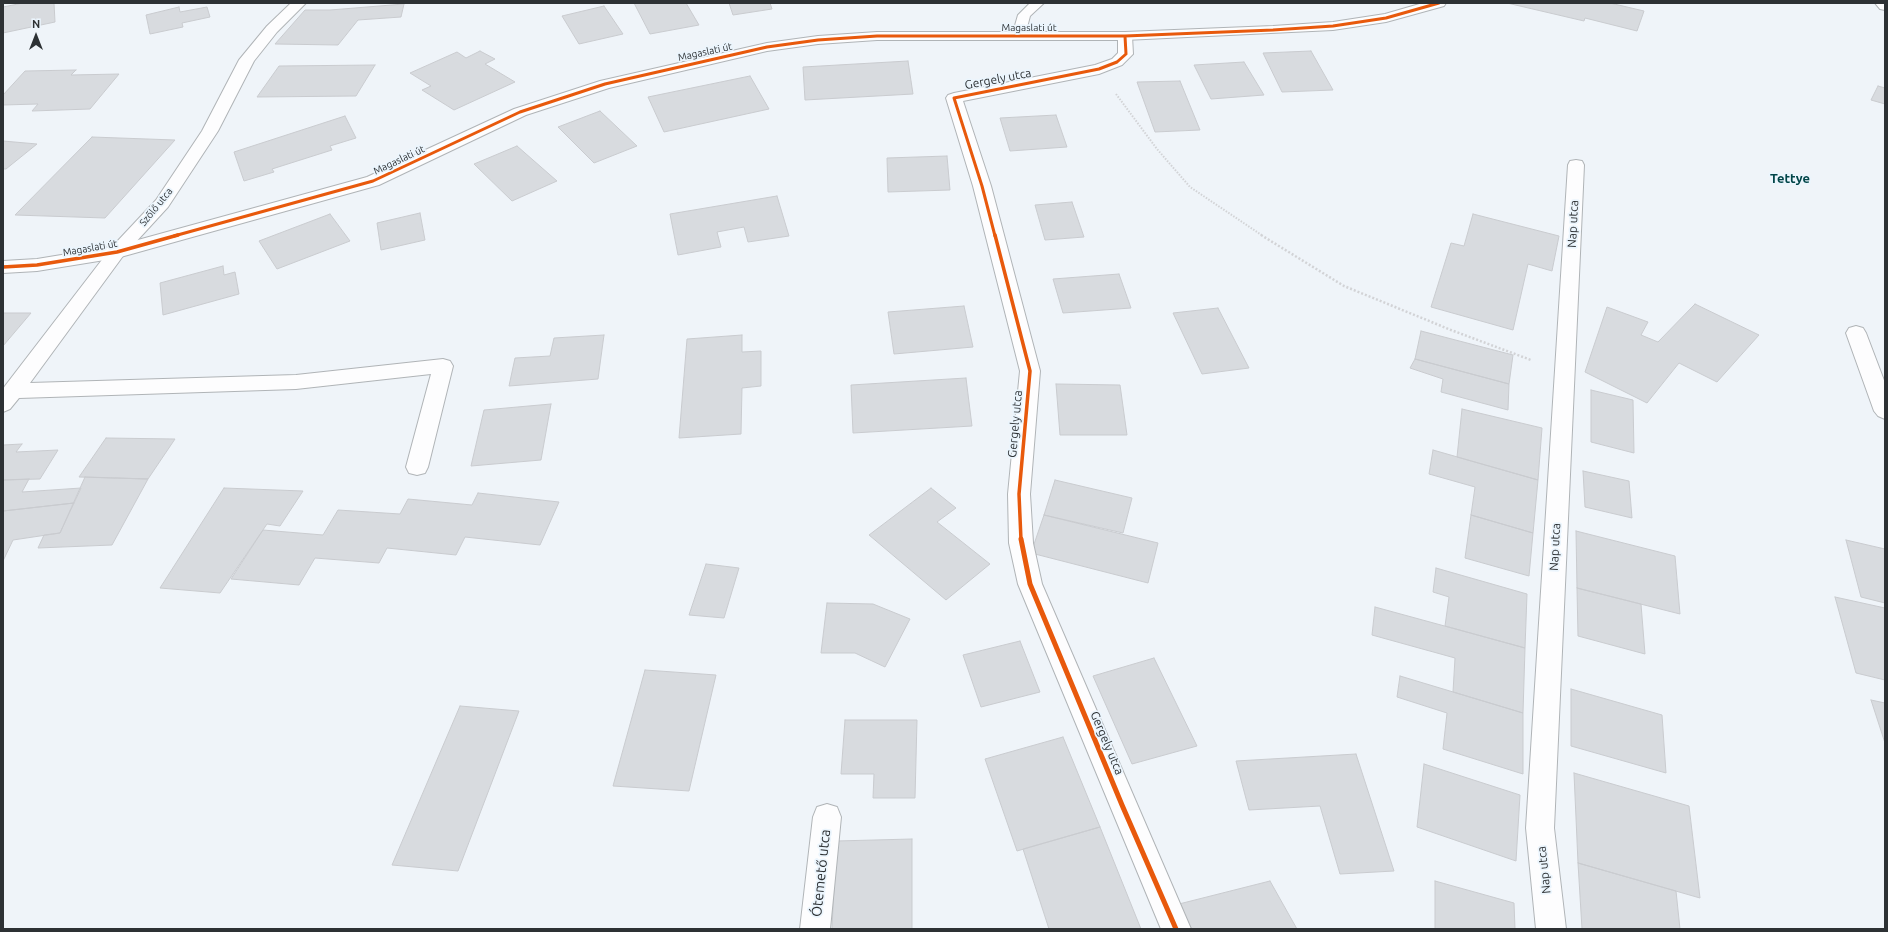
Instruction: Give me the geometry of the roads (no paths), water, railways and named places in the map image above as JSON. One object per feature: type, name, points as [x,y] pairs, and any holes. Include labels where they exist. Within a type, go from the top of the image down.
[{"type":"street","name":"Magaslati út","points":[[3,267],[37,265],[117,252],[373,181],[520,112],[605,84],[767,47],[818,40],[877,36],[1125,36],[1333,26],[1386,18],[1439,3]]},
{"type":"street","points":[[1882,3],[1885,6]]},
{"type":"street","name":"Szőlő utca","points":[[8,397],[117,252],[162,203],[210,131],[247,60],[272,28],[300,4]]},
{"type":"street","name":"Gergely utca","points":[[1125,36],[1126,54],[1117,62],[1099,69],[954,98],[982,186],[1030,371],[1019,494],[1021,543],[1030,584],[1122,805],[1176,929]]},
{"type":"street","name":"Nap utca","points":[[1551,929],[1540,828],[1576,165]]},
{"type":"street","points":[[1856,333],[1885,411]]},
{"type":"street","points":[[8,397],[296,382],[443,366],[417,467]]},
{"type":"street","name":"Ótemető utca","points":[[814,929],[827,817]]},
{"type":"lane","points":[[1019,36],[1024,15],[1038,3]]},
{"type":"district","name":"Tettye","points":[[1790,179]]}]
